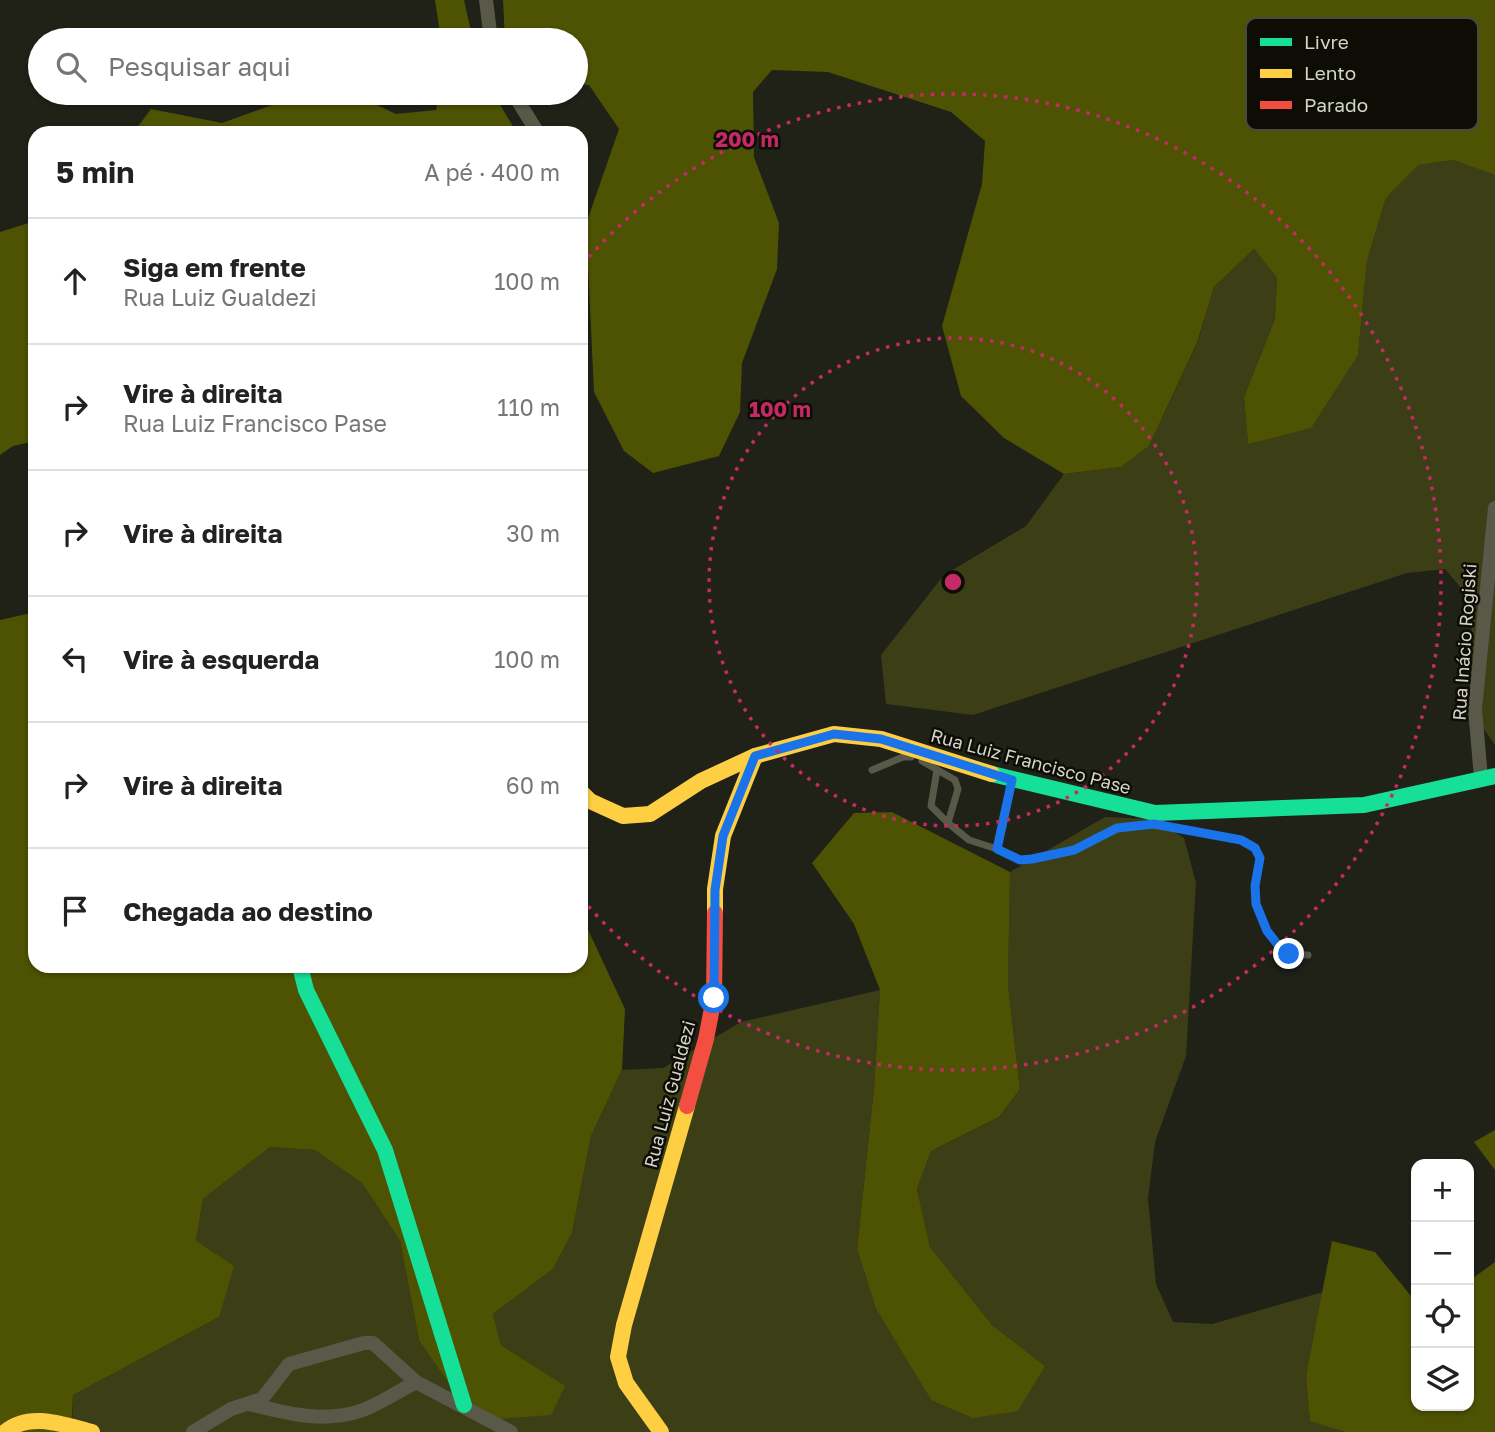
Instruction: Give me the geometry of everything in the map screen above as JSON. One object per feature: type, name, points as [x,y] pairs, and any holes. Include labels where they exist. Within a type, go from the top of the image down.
[{"type":"street","points":[[486,0],[490,28]]},
{"type":"street","points":[[520,105],[534,126]]},
{"type":"street","name":"Rua Inácio Rogiski","points":[[1488,777],[1475,709],[1495,508]]},
{"type":"street","name":"Rua Luiz Francisco Pase","points":[[588,799],[624,816],[650,814],[701,781],[755,756],[834,734],[881,739],[1012,780],[1155,813],[1364,806],[1488,777]]},
{"type":"street","name":"Rua Luiz Gualdezi","points":[[661,1432],[626,1383],[618,1357],[624,1325],[706,1038],[714,998],[715,890],[723,836],[755,756]]},
{"type":"street","points":[[302,973],[306,990],[385,1150],[464,1405]]},
{"type":"street","points":[[193,1432],[213,1418],[262,1399],[289,1364],[363,1343],[373,1343],[416,1382],[511,1432]]},
{"type":"street","points":[[246,1404],[302,1416],[332,1417],[363,1410],[416,1382]]},
{"type":"street","points":[[5,1432],[12,1424],[25,1420],[92,1432]]},
{"type":"lane","points":[[872,770],[903,757],[917,758],[955,780],[958,789],[948,823]]},
{"type":"lane","points":[[937,770],[931,806],[970,840],[1020,860],[1074,850],[1117,828],[1154,824],[1241,840],[1255,848],[1260,858],[1255,886],[1256,904],[1267,931],[1282,950],[1289,954],[1308,956]]},
{"type":"lane","points":[[997,849],[1012,780]]},
{"type":"green space","points":[[1453,160],[1495,175],[1495,745],[1470,710],[1472,601],[1445,569],[1407,573],[973,715],[886,704],[881,655],[944,575],[1026,526],[1064,474],[1121,467],[1149,446],[1197,344],[1214,287],[1254,249],[1277,278],[1275,319],[1244,397],[1248,443],[1358,355],[1367,261],[1386,198],[1417,165]]},
{"type":"green space","points":[[1105,817],[1154,819],[1184,838],[1196,883],[1186,1056],[1155,1142],[1148,1198],[1156,1284],[1173,1322],[1212,1324],[1323,1292],[1306,1376],[1310,1420],[1345,1432],[72,1432],[73,1395],[219,1317],[196,1241],[203,1199],[270,1147],[315,1150],[362,1183],[400,1241],[419,1340],[564,1386],[501,1345],[493,1314],[553,1269],[572,1233],[591,1136],[622,1070],[663,1068],[741,1022],[880,990],[874,1088],[857,1249],[876,1309],[931,1400],[1045,1366],[992,1325],[930,1247],[917,1189],[931,1151],[999,1117],[1020,1089],[1008,985],[1010,872]]},
{"type":"shaded area","points":[[435,0],[464,0],[470,28],[439,28]]},
{"type":"shaded area","points":[[503,0],[1495,0],[1495,175],[1453,160],[1418,165],[1386,198],[1367,261],[1358,355],[1311,428],[1248,444],[1244,397],[1275,319],[1277,278],[1254,249],[1214,287],[1197,343],[1149,446],[1121,467],[1064,474],[1004,438],[961,396],[942,326],[982,184],[985,141],[951,112],[828,72],[772,70],[753,92],[754,157],[779,223],[777,269],[742,363],[740,412],[719,456],[653,473],[624,451],[594,392],[588,218],[619,129],[588,85],[588,28],[504,28]]},
{"type":"shaded area","points":[[272,105],[377,105],[396,114],[436,110],[437,105],[500,105],[513,126],[138,126],[151,109],[222,123]]},
{"type":"shaded area","points":[[28,223],[28,443],[13,446],[0,455],[0,232]]},
{"type":"shaded area","points":[[28,614],[28,973],[588,973],[588,930],[625,1009],[622,1070],[591,1136],[572,1233],[553,1269],[493,1314],[501,1345],[565,1386],[551,1415],[497,1419],[459,1398],[419,1340],[400,1241],[362,1183],[315,1150],[270,1147],[203,1199],[196,1241],[234,1266],[219,1317],[73,1395],[71,1432],[0,1432],[0,620]]},
{"type":"shaded area","points":[[892,812],[1010,872],[1008,985],[1020,1089],[999,1117],[931,1151],[917,1189],[930,1247],[992,1325],[1045,1366],[1018,1411],[973,1418],[931,1400],[876,1309],[857,1249],[874,1088],[880,990],[854,924],[812,863],[854,813]]},
{"type":"shaded area","points":[[1495,1130],[1495,1170],[1474,1142]]},
{"type":"shaded area","points":[[1332,1241],[1375,1252],[1411,1296],[1411,1411],[1474,1411],[1474,1277],[1495,1262],[1495,1432],[1345,1432],[1310,1421],[1306,1376]]},
{"type":"traffic: fast","points":[[992,774],[1155,813],[1364,805],[1495,776]]},
{"type":"traffic: fast","points":[[302,973],[306,990],[385,1150],[464,1405]]},
{"type":"traffic: slow","points":[[588,799],[623,816],[650,814],[701,781],[755,756],[834,734],[881,739],[992,774]]},
{"type":"traffic: slow","points":[[715,913],[715,889],[723,836],[755,756]]},
{"type":"traffic: slow","points":[[661,1432],[626,1383],[618,1357],[624,1325],[687,1106]]},
{"type":"traffic: slow","points":[[5,1432],[25,1422],[36,1421],[59,1423],[92,1432]]},
{"type":"traffic: jam","points":[[687,1106],[706,1039],[714,998],[715,913]]},
{"type":"route","points":[[714,998],[715,890],[723,836],[755,756],[834,734],[881,739],[1012,780],[997,849],[1020,860],[1074,850],[1117,828],[1154,824],[1241,840],[1255,848],[1260,858],[1255,886],[1256,904],[1267,931],[1282,950],[1289,954]]}]
